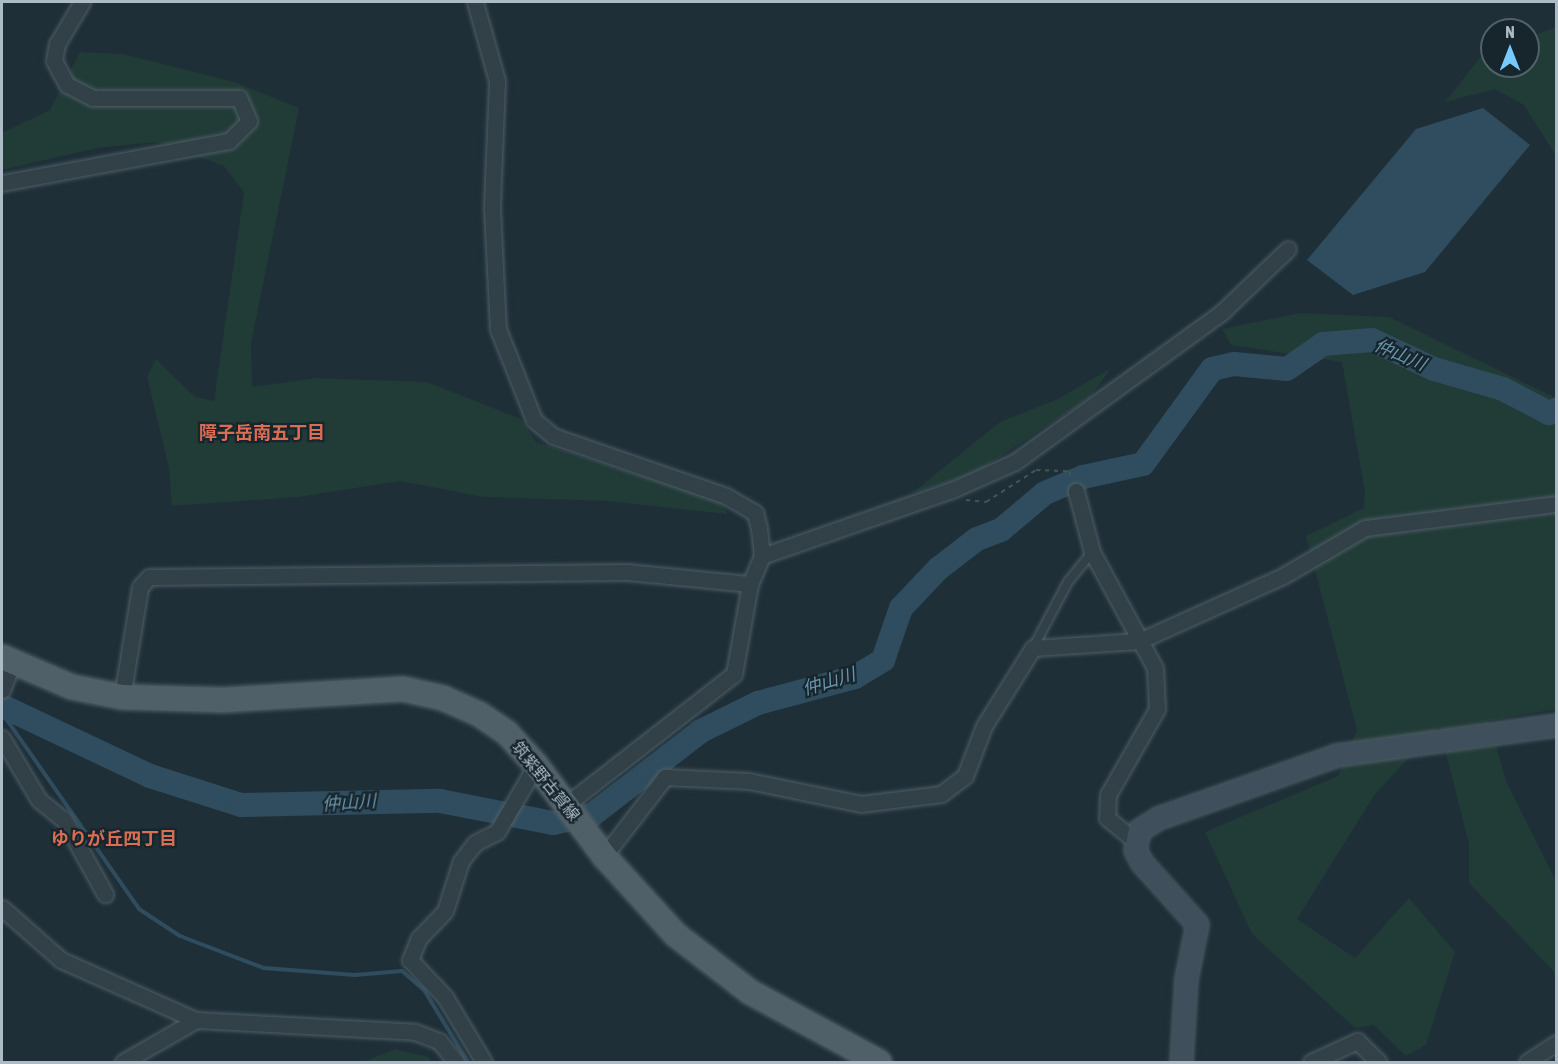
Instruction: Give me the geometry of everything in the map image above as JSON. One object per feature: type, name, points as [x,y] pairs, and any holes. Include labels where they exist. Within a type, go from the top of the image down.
[{"type":"main road","name":"筑紫野古賀線","points":[[5,674],[122,697],[223,699],[403,689],[443,698],[479,714],[507,733],[536,765],[600,851],[676,935],[750,992],[879,1062]]},
{"type":"street","points":[[2,183],[229,141],[249,121],[239,98],[93,98],[67,85],[54,61],[57,44],[82,2]]},
{"type":"street","points":[[475,2],[497,81],[492,208],[498,329],[534,420],[553,436],[746,506],[755,513],[762,556],[750,584],[734,674],[570,811]]},
{"type":"street","points":[[762,556],[957,488],[1015,462],[1222,312],[1288,249]]},
{"type":"street","points":[[1076,491],[1092,552],[1155,668],[1157,710],[1108,795],[1107,818],[1136,841]]},
{"type":"street","points":[[600,851],[664,777],[749,781],[861,804],[941,794],[965,776],[984,726],[1033,648],[1139,640],[1283,576],[1365,528],[1557,504]]},
{"type":"street","points":[[122,697],[140,587],[149,578],[627,572],[750,584]]},
{"type":"street","points":[[1181,1062],[1186,980],[1197,924],[1142,863],[1136,841],[1139,830],[1158,818],[1337,755],[1557,725]]},
{"type":"street","points":[[2,738],[39,800],[64,820],[105,894]]},
{"type":"street","points":[[484,1062],[445,997],[410,960],[419,938],[445,911],[461,861],[475,843],[497,832],[536,765]]},
{"type":"street","points":[[2,908],[62,960],[195,1020],[415,1032],[439,1041],[456,1062]]},
{"type":"street","points":[[123,1062],[195,1020]]},
{"type":"street","points":[[1311,1062],[1357,1041],[1378,1062]]},
{"type":"street","points":[[1527,1062],[1557,1043]]},
{"type":"lane","points":[[1033,648],[1068,582],[1092,552]]},
{"type":"path","points":[[957,488],[974,505],[986,502],[1045,469],[1070,471],[1076,491]]},
{"type":"green space","points":[[1556,27],[1556,156],[1524,105],[1495,89],[1445,102],[1480,58],[1480,78],[1540,78],[1540,33]]},
{"type":"green space","points":[[80,52],[123,54],[234,82],[299,108],[251,343],[252,387],[316,378],[427,382],[521,419],[536,442],[722,502],[727,514],[607,501],[484,497],[400,481],[298,497],[172,506],[169,468],[147,377],[156,359],[195,397],[214,401],[244,192],[224,166],[157,142],[97,148],[2,170],[2,133],[50,110]]},
{"type":"green space","points":[[1301,313],[1389,317],[1556,398],[1556,709],[1489,721],[1506,781],[1556,881],[1556,974],[1469,883],[1469,844],[1439,726],[1375,794],[1297,919],[1355,958],[1409,898],[1455,952],[1426,1045],[1406,1056],[1374,1025],[1355,1028],[1252,934],[1205,832],[1338,776],[1357,730],[1306,536],[1364,508],[1365,492],[1342,362],[1231,345],[1222,329]]},
{"type":"green space","points":[[1111,368],[1090,398],[972,475],[912,493],[1000,422],[1058,399]]},
{"type":"green space","points":[[395,1049],[428,1057],[432,1062],[363,1062]]},
{"type":"water","points":[[1483,108],[1530,145],[1425,272],[1353,295],[1307,260],[1416,129]]},
{"type":"waterway","name":"仲山川","points":[[2,706],[150,776],[241,805],[440,801],[553,823],[592,815],[701,731],[758,703],[855,677],[883,660],[901,608],[938,569],[977,539],[1001,530],[1045,493],[1083,477],[1143,464],[1212,369],[1234,364],[1287,369],[1323,344],[1372,340],[1434,369],[1503,389],[1549,413],[1556,410]]},
{"type":"waterway","points":[[2,713],[139,909],[180,936],[264,968],[355,975],[402,971],[424,990],[468,1062]]},
{"type":"district","name":"障子岳南五丁目","points":[[262,433]]},
{"type":"district","name":"ゆりが丘四丁目","points":[[114,839]]}]
